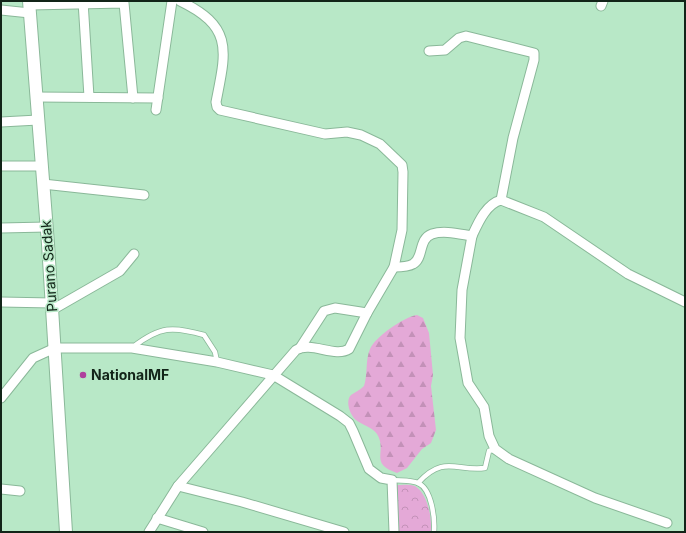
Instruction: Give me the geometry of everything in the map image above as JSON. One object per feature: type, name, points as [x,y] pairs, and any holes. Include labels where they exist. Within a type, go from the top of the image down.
[{"type":"main road","name":"Purano Sadak","points":[[30,6],[47,227],[66,532]]},
{"type":"street","points":[[156,110],[172,1]]},
{"type":"street","points":[[180,1],[206,16],[215,26],[222,41],[224,53],[216,102],[217,107],[220,110],[325,134],[347,132],[361,135],[380,144],[398,160],[403,172],[400,245],[394,267],[367,313],[352,344],[346,351],[300,348]]},
{"type":"street","points":[[1,10],[83,2],[124,3],[133,98]]},
{"type":"street","points":[[83,2],[89,98]]},
{"type":"street","points":[[429,51],[445,50],[459,38],[466,36],[534,54],[534,60],[513,138],[501,200]]},
{"type":"street","points":[[36,97],[158,98]]},
{"type":"street","points":[[1,122],[38,120]]},
{"type":"street","points":[[1,166],[42,166]]},
{"type":"street","points":[[43,184],[144,195]]},
{"type":"street","points":[[667,523],[595,498],[509,459],[494,449],[489,436],[484,407],[468,383],[460,338],[462,290],[472,236],[483,215],[492,204],[501,200],[544,217],[628,274],[685,302]]},
{"type":"street","points":[[1,228],[47,227]]},
{"type":"street","points":[[394,267],[411,265],[416,262],[424,239],[430,235],[443,232],[472,236]]},
{"type":"street","points":[[1,302],[52,307],[120,271],[134,254]]},
{"type":"street","points":[[149,532],[178,486],[272,375],[300,348],[324,311],[336,308],[367,313]]},
{"type":"street","points":[[1,398],[33,358],[55,348],[132,348],[217,362],[272,375],[349,423],[369,469],[381,478],[392,480],[394,532]]},
{"type":"street","points":[[178,486],[242,502],[344,532]]},
{"type":"street","points":[[1,489],[20,491]]},
{"type":"street","points":[[157,518],[203,532]]},
{"type":"lane","points":[[132,348],[158,330],[182,328],[204,335],[215,352],[217,362]]},
{"type":"lane","points":[[418,483],[425,475],[441,467],[455,465],[485,468],[490,451],[494,449]]},
{"type":"lane","points":[[392,480],[418,483],[427,492],[436,517],[434,532]]},
{"type":"green space","points":[[417,315],[423,318],[429,333],[433,375],[431,386],[436,430],[431,443],[422,449],[407,468],[397,473],[383,465],[380,456],[380,440],[377,434],[354,418],[350,411],[348,401],[351,395],[364,386],[368,354],[373,344],[390,328],[405,319]]},
{"type":"green space","points":[[396,485],[415,486],[423,495],[430,513],[431,532],[397,532]]},
{"type":"place","name":"NationalMF","points":[[83,375]]}]
